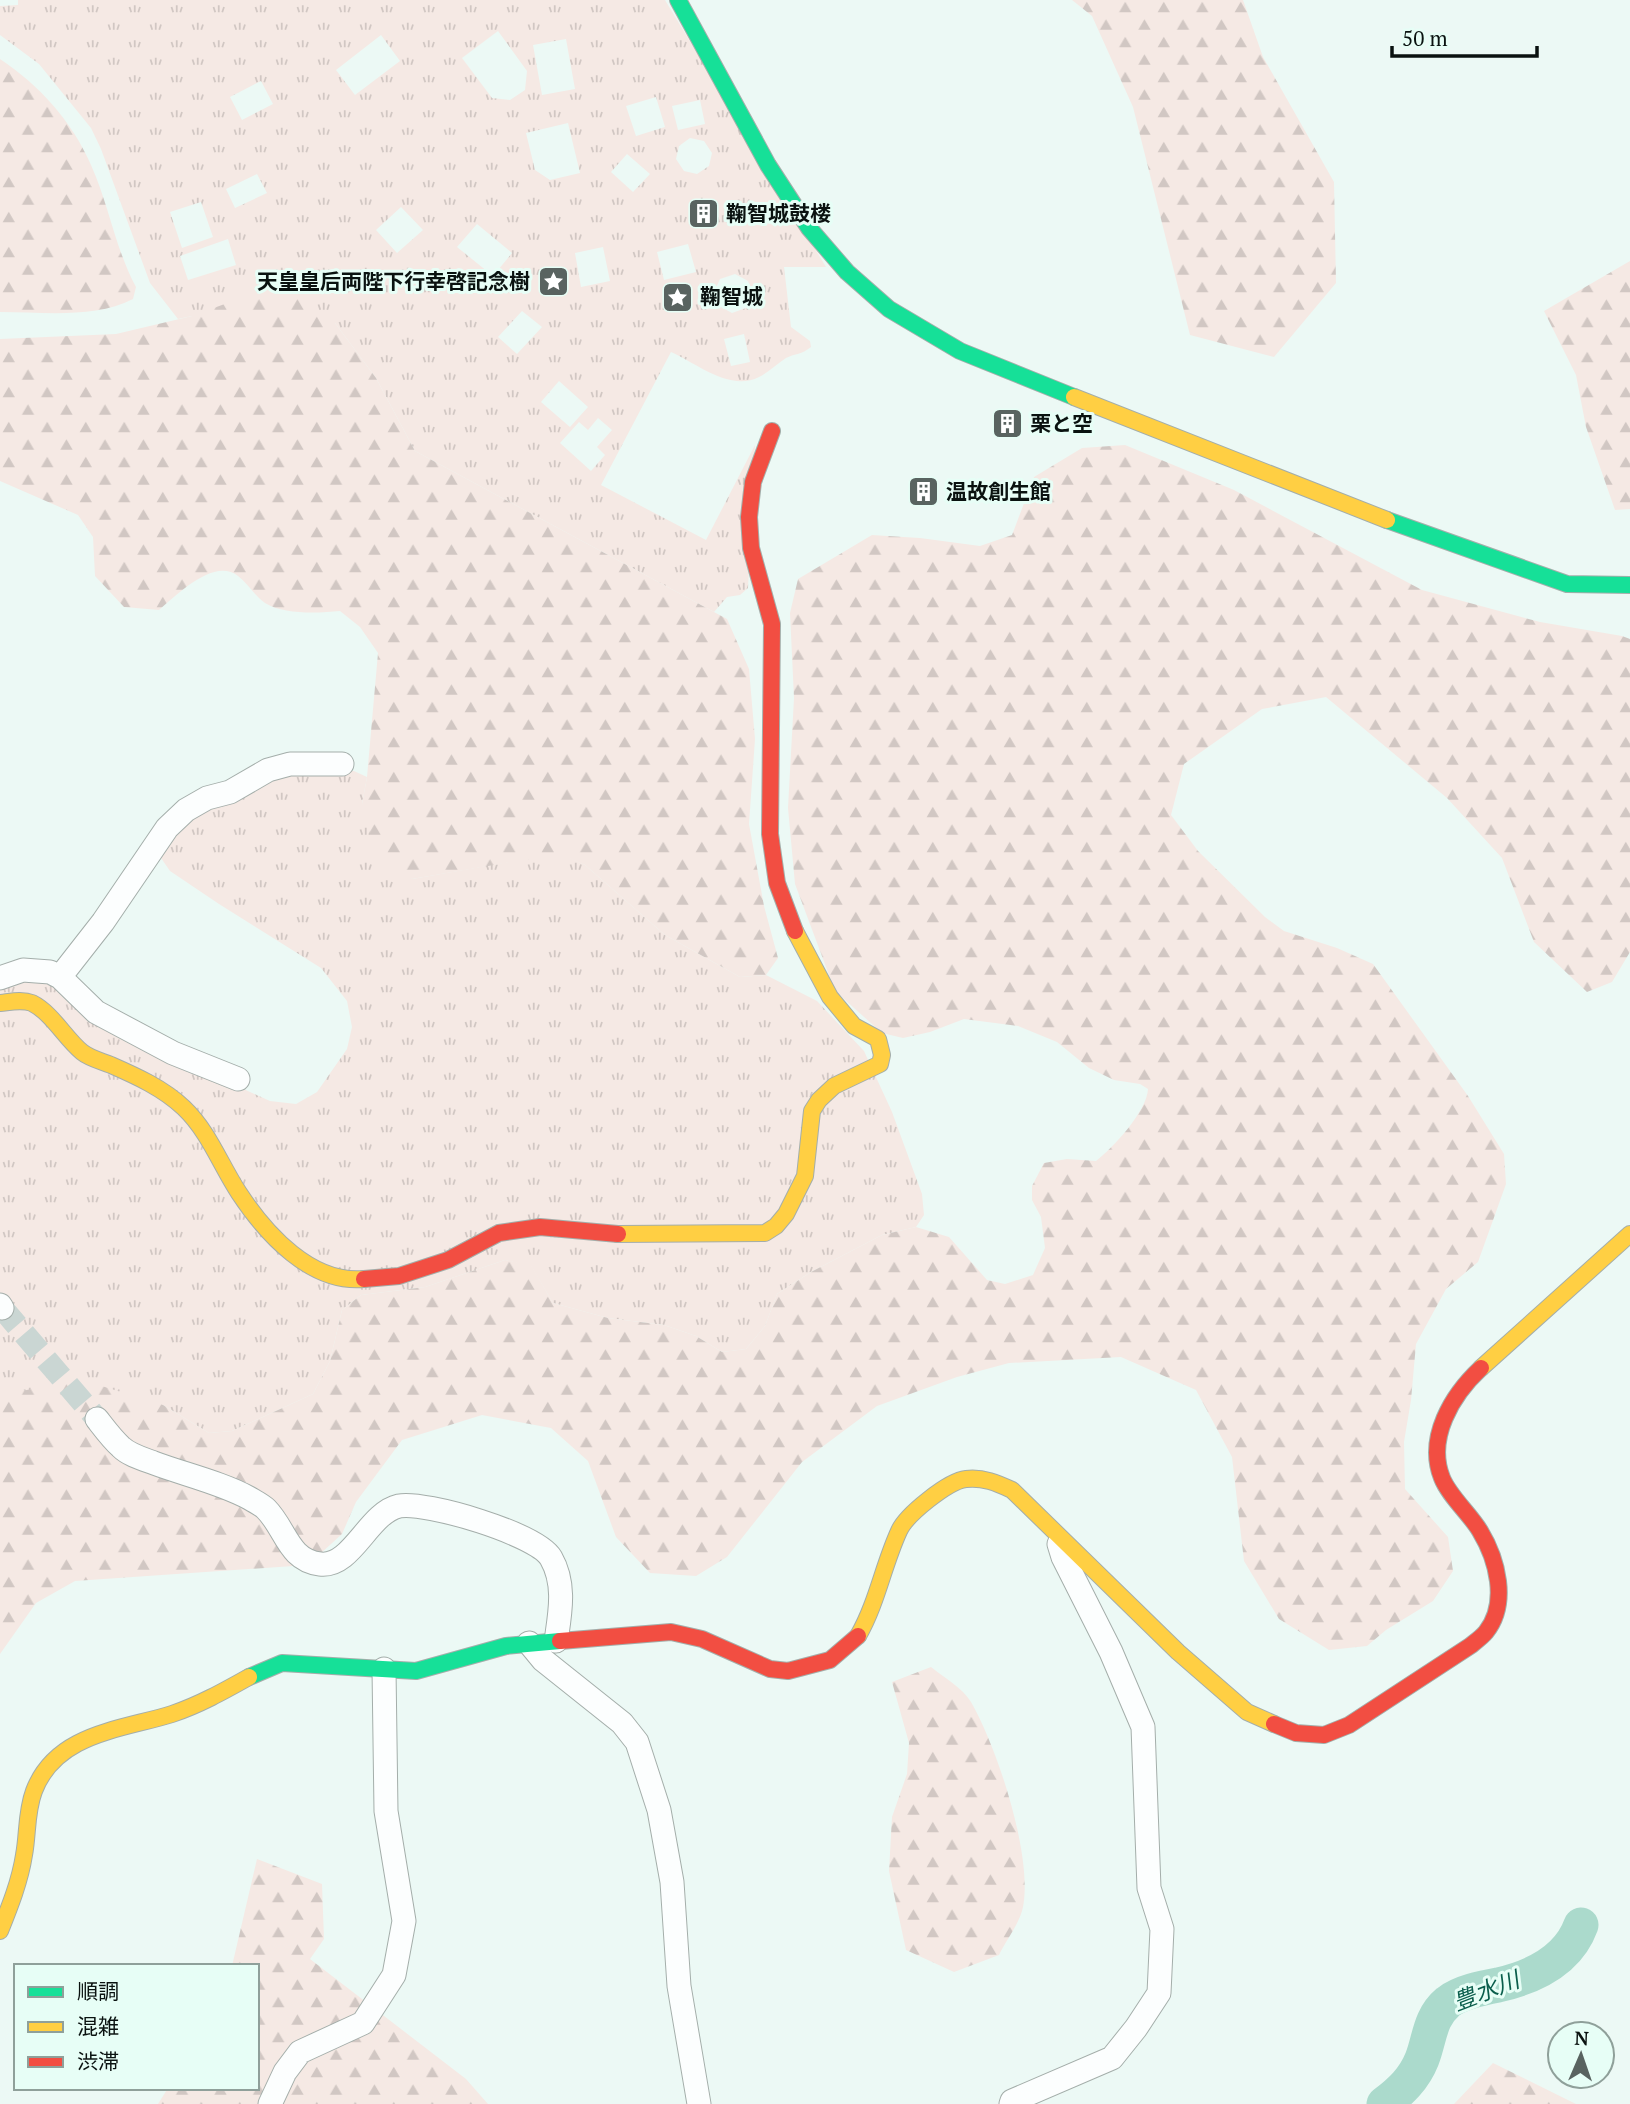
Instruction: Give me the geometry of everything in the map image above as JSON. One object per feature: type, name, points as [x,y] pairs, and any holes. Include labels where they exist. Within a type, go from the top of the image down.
[{"type":"street","points":[[678,0],[768,165],[809,228],[847,272],[889,309],[960,351],[1346,506],[1567,584],[1630,585]]},
{"type":"street","points":[[0,1003],[31,1003],[83,1053],[145,1080],[183,1107],[207,1135],[243,1200],[267,1228],[289,1251],[311,1268],[347,1281],[399,1276],[448,1260],[499,1233],[540,1227],[618,1234],[682,1235],[765,1233],[776,1226],[796,1196],[805,1176],[812,1111],[817,1102],[825,1091],[880,1064],[882,1055],[878,1039],[854,1026],[830,997],[797,935],[777,883],[770,834],[772,624],[751,548],[749,517],[753,482],[772,431]]},
{"type":"street","points":[[60,976],[103,922],[167,828],[186,810],[207,798],[230,792],[268,770],[290,764],[342,764]]},
{"type":"street","points":[[0,978],[23,970],[50,972],[60,976],[96,1012],[173,1053],[239,1079]]},
{"type":"street","points":[[0,1931],[17,1889],[30,1803],[38,1782],[59,1753],[94,1732],[148,1721],[188,1708],[282,1663],[416,1671],[506,1646],[671,1632],[702,1639],[770,1669],[788,1671],[809,1667],[830,1660],[858,1636],[872,1608],[901,1528],[930,1498],[963,1479],[989,1480],[1012,1490],[1178,1652],[1247,1712],[1296,1733],[1324,1735],[1349,1725],[1452,1660],[1486,1632],[1497,1612],[1498,1572],[1480,1531],[1442,1479],[1437,1450],[1444,1417],[1465,1383],[1630,1234]]},
{"type":"street","points":[[97,1419],[121,1448],[141,1458],[248,1497],[266,1509],[295,1553],[306,1561],[331,1563],[344,1555],[382,1514],[398,1507],[419,1506],[446,1511],[528,1540],[549,1555],[559,1574],[561,1599],[556,1641]]},
{"type":"street","points":[[1011,2104],[1112,2058],[1159,1993],[1162,1929],[1149,1888],[1143,1727],[1111,1653],[1063,1557],[1057,1534]]},
{"type":"street","points":[[529,1643],[543,1660],[621,1723],[637,1742],[659,1810],[672,1882],[679,1986],[699,2104]]},
{"type":"street","points":[[270,2104],[285,2071],[300,2052],[363,2023],[394,1975],[404,1921],[386,1811],[384,1670]]},
{"type":"green space","points":[[18,0],[665,0],[826,267],[784,267],[791,327],[810,341],[811,347],[786,358],[763,375],[748,381],[725,379],[671,352],[601,485],[706,540],[755,445],[748,588],[740,595],[727,597],[714,612],[415,451],[376,378],[335,323],[192,316],[178,319],[150,283],[91,128],[39,64],[0,35],[0,6],[18,5]],"holes":[[[498,31],[527,71],[525,90],[510,100],[492,98],[462,58]],[[381,35],[400,61],[355,95],[336,70]],[[566,39],[575,89],[542,95],[533,45]],[[261,81],[273,104],[242,120],[230,97]],[[656,97],[665,127],[636,136],[626,106]],[[700,100],[705,124],[678,130],[672,106]],[[568,123],[580,173],[550,180],[535,170],[526,133]],[[690,138],[704,141],[712,153],[709,166],[697,174],[684,171],[676,159],[679,146]],[[627,154],[650,174],[633,192],[611,172]],[[257,174],[267,193],[235,208],[226,189]],[[201,202],[213,237],[182,248],[170,212]],[[401,207],[423,230],[397,253],[376,230]],[[477,224],[512,253],[493,276],[457,247]],[[228,239],[236,265],[188,280],[180,256]],[[688,244],[696,272],[664,280],[657,252]],[[603,247],[610,281],[581,287],[575,253]],[[735,274],[748,281],[753,295],[746,308],[732,313],[719,306],[714,292],[720,279]],[[522,311],[542,327],[517,354],[498,337]],[[744,334],[750,362],[731,366],[724,339]],[[559,381],[588,407],[570,427],[541,402]],[[598,418],[612,430],[597,447],[605,455],[591,471],[560,443],[579,422],[588,430]]]},
{"type":"green space","points":[[1072,0],[1243,0],[1263,57],[1334,182],[1336,283],[1274,357],[1190,335],[1133,107],[1092,16]]},
{"type":"green space","points":[[0,59],[28,80],[53,105],[83,149],[136,287],[133,299],[85,312],[0,312]]},
{"type":"green space","points":[[1630,261],[1630,509],[1615,510],[1586,427],[1576,375],[1544,311]]},
{"type":"green space","points":[[263,290],[303,300],[335,323],[376,378],[415,451],[727,619],[749,669],[755,739],[749,824],[764,906],[778,958],[766,975],[740,977],[665,935],[585,865],[559,854],[412,879],[376,857],[362,804],[367,777],[378,653],[360,627],[340,611],[302,612],[273,607],[261,600],[238,576],[228,571],[207,574],[196,580],[159,610],[124,607],[95,576],[93,537],[78,515],[0,481],[0,339],[116,334],[192,316]]},
{"type":"green space","points":[[1125,445],[1234,490],[1422,590],[1540,622],[1630,639],[1630,952],[1612,982],[1587,992],[1534,942],[1502,858],[1447,798],[1326,697],[1262,709],[1184,764],[1171,815],[1198,851],[1265,917],[1284,931],[1337,948],[1373,964],[1468,1096],[1504,1154],[1506,1184],[1478,1262],[1446,1289],[1416,1344],[1404,1442],[1405,1489],[1448,1537],[1453,1571],[1433,1601],[1386,1630],[1367,1646],[1329,1650],[1279,1619],[1244,1561],[1232,1457],[1196,1390],[1121,1357],[1009,1363],[957,1377],[877,1406],[802,1462],[727,1557],[696,1576],[650,1573],[616,1537],[588,1461],[551,1428],[482,1415],[402,1440],[356,1502],[342,1534],[308,1565],[75,1581],[36,1603],[0,1654],[0,1396],[79,1379],[163,1405],[209,1433],[232,1431],[313,1394],[330,1361],[342,1310],[361,1295],[425,1287],[505,1260],[531,1265],[553,1303],[608,1318],[664,1325],[696,1336],[722,1352],[746,1349],[765,1326],[777,1294],[811,1272],[882,1235],[916,1227],[949,1237],[987,1280],[1005,1284],[1033,1275],[1045,1248],[1041,1217],[1032,1200],[1032,1186],[1044,1163],[1067,1159],[1096,1161],[1136,1118],[1148,1089],[1140,1084],[1114,1080],[1089,1068],[1057,1042],[1018,1026],[964,1019],[930,1032],[903,1038],[882,1033],[835,991],[795,884],[788,808],[794,698],[790,613],[798,579],[872,535],[980,546],[1012,535],[1034,477],[1082,448]]},
{"type":"green space","points":[[354,771],[367,777],[362,804],[412,879],[559,853],[585,865],[665,935],[740,977],[766,975],[817,1001],[864,1051],[892,1112],[922,1194],[924,1215],[916,1227],[882,1235],[811,1272],[777,1294],[765,1326],[746,1349],[722,1352],[696,1336],[664,1325],[608,1318],[553,1303],[531,1266],[505,1260],[425,1287],[361,1295],[342,1310],[330,1361],[313,1394],[232,1431],[209,1433],[163,1405],[0,1396],[0,983],[46,978],[237,1086],[270,1101],[296,1104],[317,1092],[347,1049],[352,1027],[347,1001],[321,968],[170,871],[161,858],[166,843],[183,824],[211,808],[290,773]]},
{"type":"green space","points":[[931,1667],[958,1687],[971,1702],[992,1746],[1018,1832],[1025,1885],[1021,1913],[999,1955],[954,1972],[906,1950],[889,1871],[892,1817],[907,1774],[909,1743],[892,1682]]},
{"type":"green space","points":[[257,1859],[322,1884],[324,1939],[310,1959],[466,2079],[488,2104],[158,2104],[167,2090],[259,2090],[259,1964],[232,1964]]},
{"type":"green space","points":[[1493,2063],[1576,2104],[1454,2104]]},
{"type":"waterway","name":"豊水川","points":[[1384,2104],[1415,2073],[1437,2015],[1448,2002],[1472,1991],[1511,1982],[1548,1966],[1567,1948],[1581,1925]]},
{"type":"tunnel","points":[[2,1308],[97,1419]]},
{"type":"traffic: fast","points":[[678,0],[768,165],[809,228],[847,272],[889,309],[960,351],[1074,397]]},
{"type":"traffic: fast","points":[[1387,520],[1567,584],[1630,585]]},
{"type":"traffic: fast","points":[[249,1677],[282,1663],[416,1671],[506,1646],[560,1641]]},
{"type":"traffic: slow","points":[[1074,397],[1387,520]]},
{"type":"traffic: slow","points":[[618,1234],[765,1233],[776,1226],[786,1214],[805,1176],[812,1111],[819,1100],[834,1086],[880,1064],[882,1055],[878,1039],[854,1026],[830,997],[795,931]]},
{"type":"traffic: slow","points":[[0,1003],[32,1003],[46,1013],[85,1054],[140,1078],[176,1101],[193,1117],[239,1193],[276,1240],[308,1265],[326,1273],[364,1279]]},
{"type":"traffic: slow","points":[[1481,1368],[1630,1234]]},
{"type":"traffic: slow","points":[[858,1636],[903,1524],[928,1500],[958,1481],[984,1480],[1012,1490],[1178,1652],[1247,1712],[1274,1724]]},
{"type":"traffic: slow","points":[[0,1931],[20,1874],[34,1791],[44,1772],[58,1757],[74,1745],[92,1737],[182,1710],[249,1677]]},
{"type":"traffic: jam","points":[[772,431],[753,482],[749,517],[751,548],[772,624],[770,834],[777,883],[795,931]]},
{"type":"traffic: jam","points":[[364,1279],[399,1276],[448,1260],[499,1233],[540,1227],[618,1234]]},
{"type":"traffic: jam","points":[[1274,1724],[1296,1733],[1324,1735],[1349,1725],[1470,1646],[1484,1634],[1493,1620],[1499,1595],[1491,1555],[1476,1525],[1445,1485],[1438,1463],[1437,1448],[1445,1418],[1452,1404],[1481,1368]]},
{"type":"traffic: jam","points":[[560,1641],[671,1632],[702,1639],[770,1669],[788,1671],[830,1660],[858,1636]]},
{"type":"place","name":"鞠智城鼓楼","points":[[703,214]]},
{"type":"place","name":"天皇皇后両陛下行幸啓記念樹","points":[[553,282]]},
{"type":"place","name":"鞠智城","points":[[677,297]]},
{"type":"place","name":"栗と空","points":[[1007,424]]},
{"type":"place","name":"温故創生館","points":[[923,492]]}]
